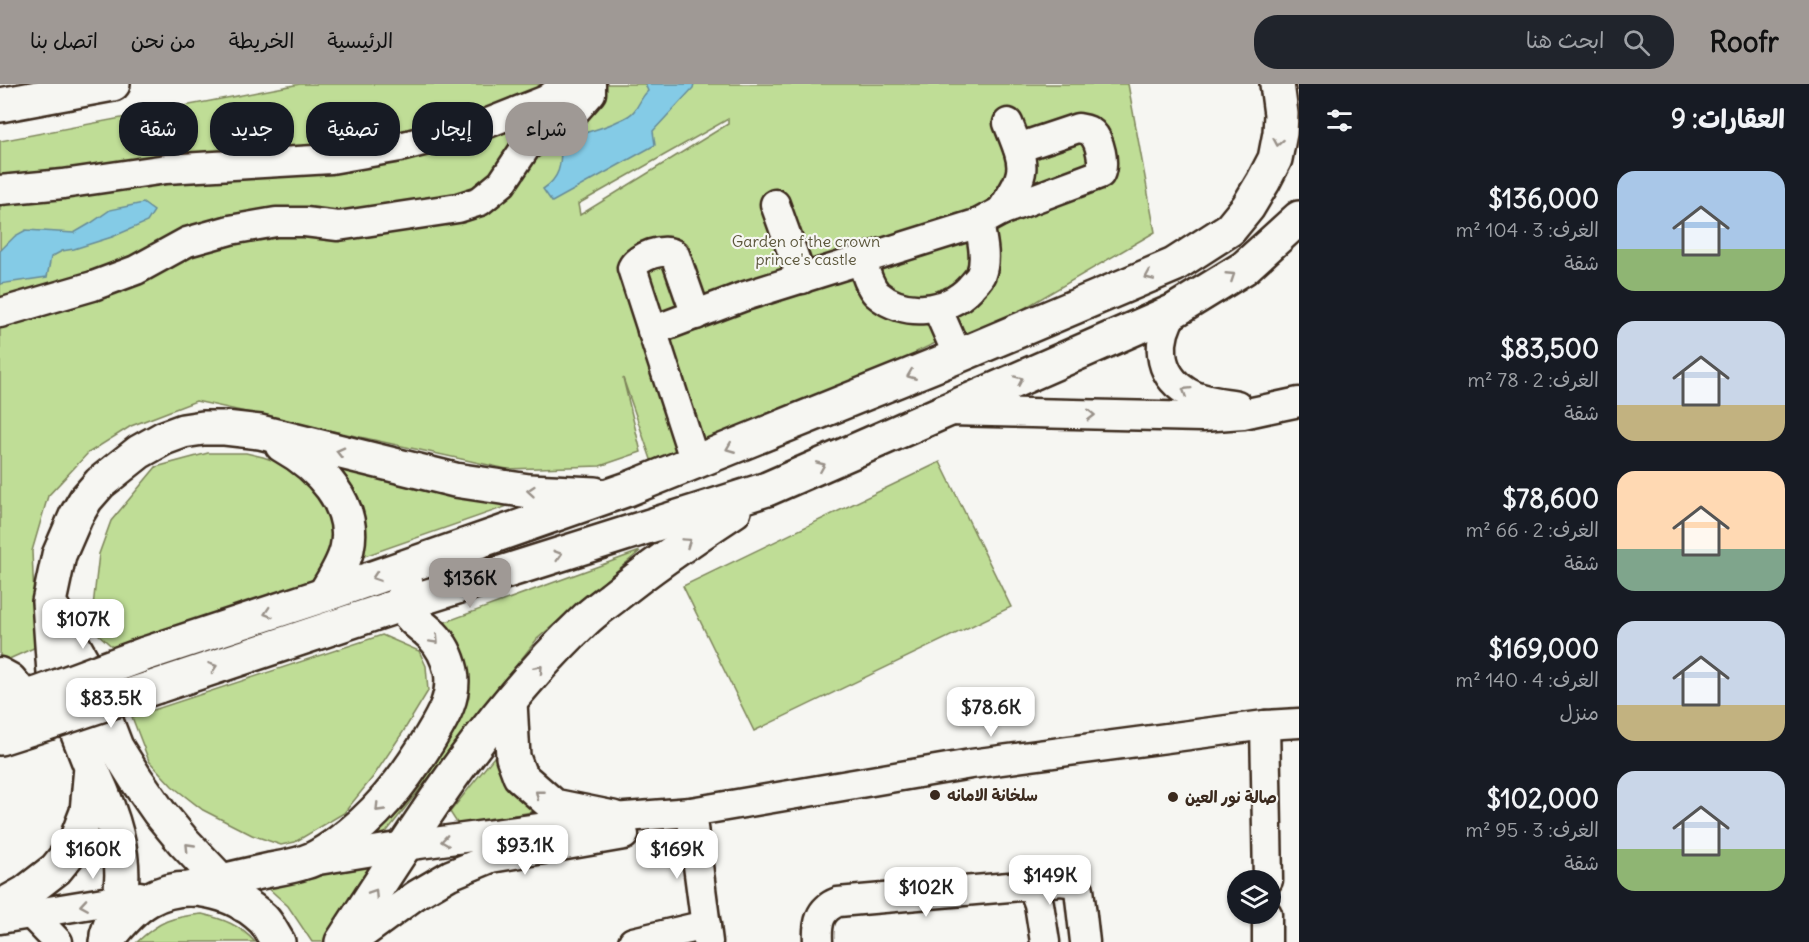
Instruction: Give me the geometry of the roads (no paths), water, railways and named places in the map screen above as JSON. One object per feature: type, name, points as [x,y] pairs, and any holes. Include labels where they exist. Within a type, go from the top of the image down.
[{"type":"main road","points":[[0,105],[113,84]]},
{"type":"main road","points":[[0,738],[29,704],[145,654],[324,595],[610,495],[958,356],[1174,265],[1230,229],[1248,207],[1275,159],[1281,114],[1277,84]]},
{"type":"main road","points":[[29,704],[158,686],[403,604],[767,489],[1174,311],[1244,268],[1299,218]]},
{"type":"main road","points":[[105,942],[119,899],[121,870],[117,838],[105,798],[54,673],[49,602],[59,555],[76,516],[100,483],[116,469],[156,443],[183,431],[225,428],[260,432],[455,480],[529,491],[610,495]]},
{"type":"main road","points":[[260,432],[296,452],[322,474],[343,506],[348,548],[340,569],[324,595]]},
{"type":"main road","points":[[342,942],[461,763],[510,702],[584,621],[658,562],[767,489]]},
{"type":"main road","points":[[105,942],[135,909],[176,891],[306,862],[352,833],[390,796],[421,752],[449,704],[452,689],[448,660],[441,647],[432,635],[410,616],[403,604],[406,584],[417,566],[425,560]]},
{"type":"main road","points":[[49,602],[84,664],[116,747],[159,812],[183,841],[244,905],[264,920],[278,942]]},
{"type":"main road","points":[[510,702],[513,757],[520,776],[554,806],[613,818]]},
{"type":"main road","points":[[16,910],[25,892],[56,869],[73,848],[87,812],[91,767]]},
{"type":"main road","points":[[176,891],[211,891],[244,905]]},
{"type":"street","points":[[0,190],[63,184],[166,169],[331,159],[400,147],[478,127],[546,100],[568,84]]},
{"type":"street","points":[[0,313],[93,286],[135,270],[188,242],[230,230],[276,222],[305,222],[338,226],[458,208],[480,201],[502,183],[526,147],[540,136],[560,128],[591,93],[591,84]]},
{"type":"street","points":[[652,331],[742,297],[861,261],[990,217],[1100,174],[1103,167],[1102,158],[1093,134],[1086,129],[1078,128],[1013,135],[1021,156],[1022,172],[1019,183],[990,217],[981,276],[965,293],[937,308],[923,310],[901,306],[887,301],[875,292],[861,261]]},
{"type":"street","points":[[775,204],[802,279]]},
{"type":"street","points":[[695,462],[632,268],[637,261],[664,251],[671,251],[675,255],[696,315]]},
{"type":"street","points":[[937,308],[958,356]]},
{"type":"street","points":[[1174,311],[1165,324],[1161,340],[1164,363],[1175,383],[1188,393],[1203,399],[1263,410]]},
{"type":"street","points":[[948,411],[1222,417],[1299,402]]},
{"type":"street","points":[[0,672],[11,678],[29,704]]},
{"type":"street","points":[[306,862],[404,846],[613,818],[691,812],[971,764],[1265,725],[1299,723]]},
{"type":"street","points":[[1265,725],[1268,870]]},
{"type":"street","points":[[633,942],[707,934],[691,812]]},
{"type":"street","points":[[352,942],[416,895],[450,875],[491,858],[660,828],[691,812]]},
{"type":"street","points":[[818,942],[819,918],[830,905],[838,902],[1068,881],[1079,889],[1085,942]]},
{"type":"street","points":[[1032,885],[1039,904],[1045,942]]},
{"type":"street","points":[[0,919],[16,910],[176,891]]},
{"type":"street","points":[[16,910],[58,942]]},
{"type":"street","points":[[1267,942],[1268,924]]},
{"type":"water","points":[[645,84],[694,84],[693,88],[653,131],[655,145],[552,202],[543,189],[556,176],[561,156],[588,156],[588,132],[631,114],[648,91]]},
{"type":"water","points":[[143,203],[154,211],[147,222],[112,237],[62,251],[51,257],[47,277],[0,284],[0,251],[15,236],[26,230],[74,233],[110,210]]},
{"type":"place","name":"سلخانة الامانه","points":[[935,795]]},
{"type":"place","name":"صالة نور العين","points":[[1173,797]]},
{"type":"park label","name":"Garden of the crown prince's castle","points":[[806,250]]}]
